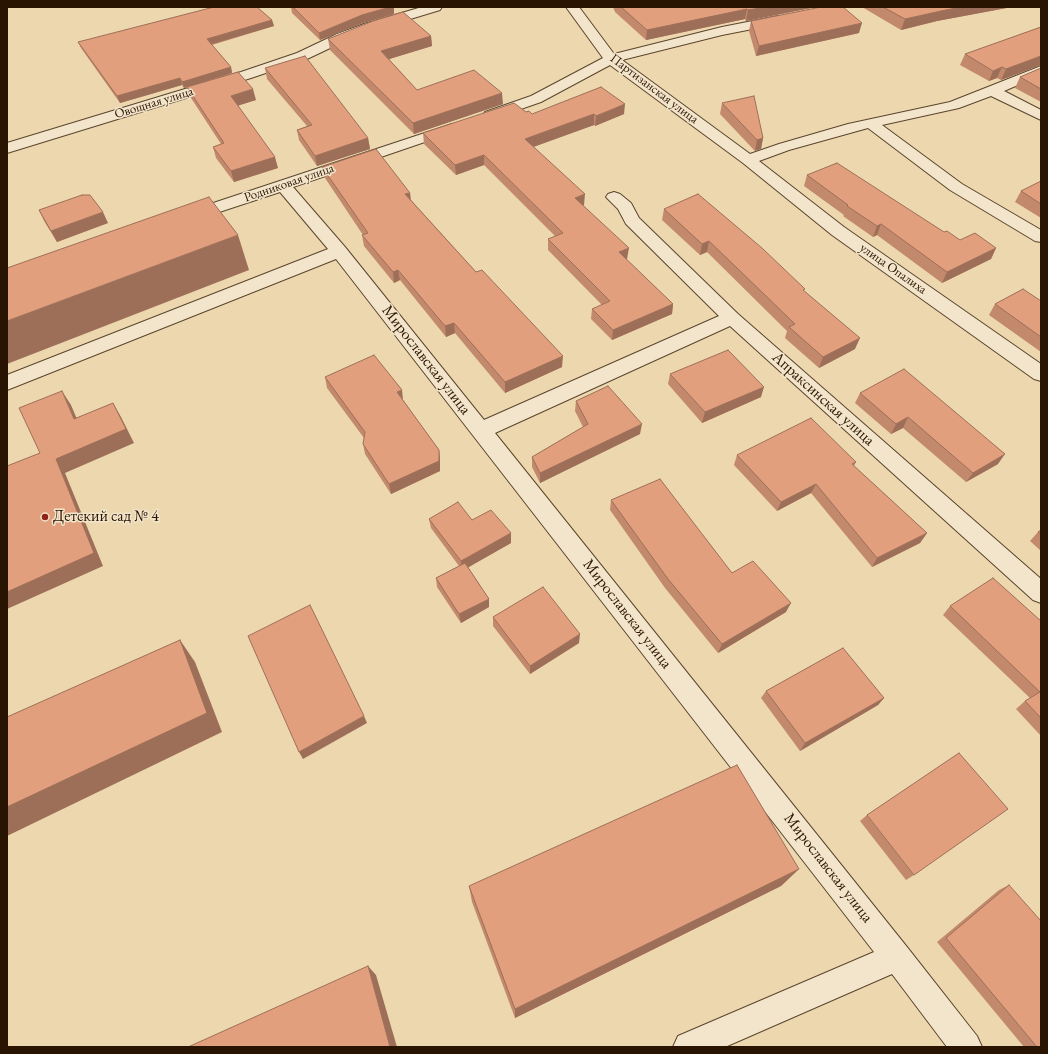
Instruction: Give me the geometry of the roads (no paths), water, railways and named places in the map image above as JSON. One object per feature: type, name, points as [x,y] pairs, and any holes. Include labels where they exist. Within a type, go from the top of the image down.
[{"type":"street","name":"Овощная улица","points":[[7,148],[246,75],[302,56],[369,27],[436,7]]},
{"type":"street","name":"Партизанская улица","points":[[572,7],[611,59],[748,160]]},
{"type":"street","name":"Родниковая улица","points":[[174,222],[536,99],[611,59],[722,31],[790,18]]},
{"type":"street","points":[[748,160],[784,147],[870,123],[954,105],[1041,70]]},
{"type":"street","points":[[992,91],[1041,116]]},
{"type":"street","points":[[870,123],[956,187],[1041,237]]},
{"type":"street","name":"улица Опалиха","points":[[748,160],[838,231],[1041,374]]},
{"type":"street","name":"Мирославская улица","points":[[283,185],[339,251],[481,430],[897,957],[966,1047]]},
{"type":"street","name":"Апраксинская улица","points":[[614,197],[625,206],[632,220],[732,318],[1041,593]]},
{"type":"street","points":[[7,383],[339,251]]},
{"type":"street","points":[[481,430],[732,318]]},
{"type":"street","points":[[689,1047],[897,957]]},
{"type":"place","name":"Детский сад № 4","points":[[45,517]]}]
